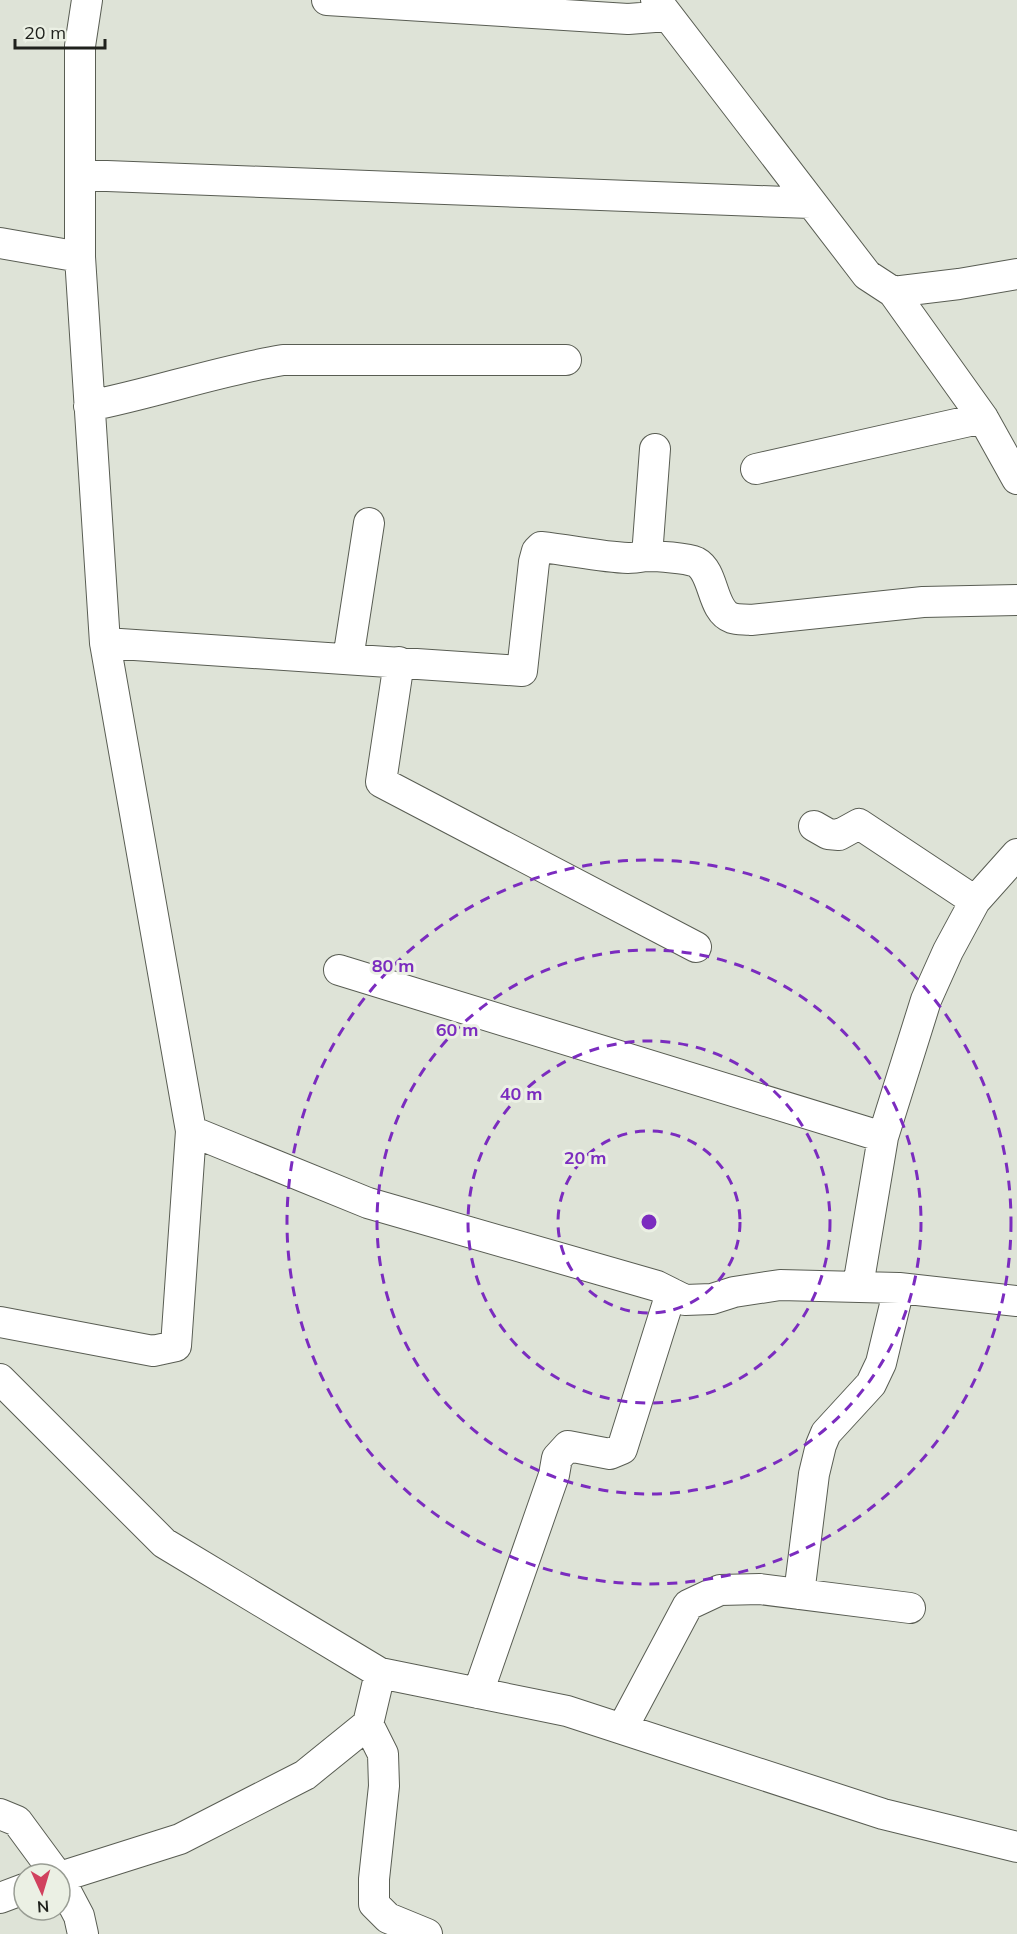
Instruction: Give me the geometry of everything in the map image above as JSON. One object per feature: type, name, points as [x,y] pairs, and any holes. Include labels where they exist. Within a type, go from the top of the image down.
[{"type":"street","points":[[0,1322],[153,1351],[176,1346],[191,1131],[105,643],[80,257],[80,46],[87,0]]},
{"type":"street","points":[[327,0],[628,19],[662,8],[867,275],[893,292],[983,418],[1016,475]]},
{"type":"street","points":[[81,175],[811,203]]},
{"type":"street","points":[[0,243],[80,257]]},
{"type":"street","points":[[893,292],[1017,274]]},
{"type":"street","points":[[89,406],[129,398],[238,368],[283,360],[567,360]]},
{"type":"street","points":[[756,469],[983,418]]},
{"type":"street","points":[[647,556],[655,449]]},
{"type":"street","points":[[348,660],[369,523]]},
{"type":"street","points":[[105,643],[522,671],[537,551],[541,547],[630,558],[647,556],[694,561],[705,568],[717,601],[725,614],[732,618],[751,620],[923,602],[1017,600]]},
{"type":"street","points":[[399,662],[381,782],[696,947]]},
{"type":"street","points":[[814,826],[828,834],[839,835],[859,824],[975,901]]},
{"type":"street","points":[[858,1286],[883,1137],[926,1000],[948,951],[975,901],[1017,854]]},
{"type":"street","points":[[339,970],[883,1137]]},
{"type":"street","points":[[191,1131],[368,1203],[657,1286],[685,1300],[712,1299],[734,1292],[780,1285],[899,1288],[1017,1301]]},
{"type":"street","points":[[799,1594],[814,1474],[821,1445],[826,1433],[871,1384],[881,1363],[899,1288]]},
{"type":"street","points":[[478,1693],[554,1475],[557,1458],[568,1446],[610,1454],[622,1449],[671,1293]]},
{"type":"street","points":[[0,1378],[165,1543],[380,1673],[567,1711],[883,1814],[1016,1841]]},
{"type":"street","points":[[622,1729],[688,1605],[720,1590],[760,1589],[910,1608]]},
{"type":"street","points":[[72,1874],[180,1839],[305,1775],[368,1724],[380,1673]]},
{"type":"street","points":[[368,1724],[383,1754],[384,1786],[374,1879],[375,1904],[388,1918],[427,1934]]},
{"type":"street","points":[[0,1814],[17,1821],[47,1862]]},
{"type":"street","points":[[72,1902],[79,1916],[83,1934]]}]
